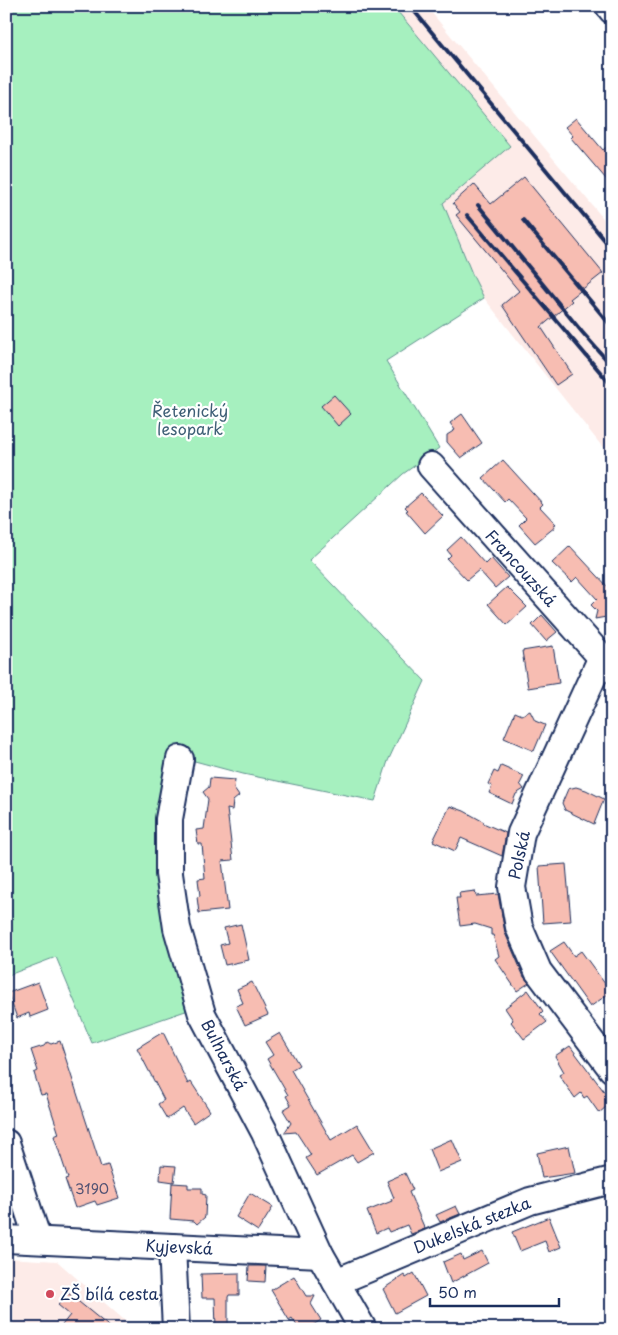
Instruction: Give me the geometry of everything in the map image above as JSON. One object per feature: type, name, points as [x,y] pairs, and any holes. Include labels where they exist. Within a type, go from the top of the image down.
[{"type":"street","points":[[609,6],[612,10]]},
{"type":"street","name":"Francouzská","points":[[431,466],[607,663]]},
{"type":"street","name":"Polská","points":[[607,663],[521,833],[512,888],[519,927],[538,971],[611,1066]]},
{"type":"street","name":"Bulharská","points":[[180,759],[169,819],[169,874],[177,928],[202,1014],[265,1133],[320,1254],[363,1329]]},
{"type":"street","points":[[6,1143],[38,1240]]},
{"type":"street","name":"Dukelská stezka","points":[[336,1282],[530,1201],[612,1180]]},
{"type":"street","name":"Kyjevská","points":[[6,1239],[320,1254]]},
{"type":"street","points":[[172,1247],[176,1329]]},
{"type":"shaded area","points":[[393,6],[426,6],[612,229],[612,459],[484,298],[473,276],[443,202],[509,146]]},
{"type":"shaded area","name":"ZŠ bílá cesta","points":[[6,1258],[57,1261],[131,1326],[129,1329],[6,1329]]},
{"type":"green space","name":"Řetenický lesopark","points":[[6,6],[393,6],[510,146],[443,203],[484,298],[386,361],[439,448],[403,474],[309,560],[425,681],[388,761],[375,801],[243,774],[191,760],[179,819],[187,924],[206,1004],[92,1043],[56,957],[6,976]]},
{"type":"building","points":[[576,118],[603,150],[612,142],[612,186],[571,138],[573,136],[565,127]]},
{"type":"building","points":[[524,177],[603,273],[570,299],[572,301],[541,327],[572,374],[556,385],[502,305],[519,291],[456,215],[460,212],[453,203],[474,184],[491,204]]},
{"type":"building","points":[[334,395],[351,414],[338,426],[321,406]]},
{"type":"building","points":[[462,414],[482,443],[461,458],[447,442],[447,435],[455,430],[450,423]]},
{"type":"building","points":[[503,460],[543,504],[540,507],[556,524],[554,525],[555,527],[535,543],[519,525],[526,518],[508,499],[505,502],[483,478]]},
{"type":"building","points":[[421,493],[443,516],[425,533],[406,511],[408,510],[405,507]]},
{"type":"building","points":[[461,537],[485,564],[491,558],[508,577],[495,588],[479,570],[467,580],[447,559],[451,555],[447,550]]},
{"type":"building","points":[[570,546],[609,588],[612,586],[612,616],[595,619],[597,611],[591,605],[597,599],[577,577],[572,582],[552,563]]},
{"type":"building","points":[[507,587],[527,607],[507,625],[488,604]]},
{"type":"building","points":[[542,615],[557,632],[546,641],[532,625]]},
{"type":"building","points":[[553,646],[559,683],[528,688],[522,651]]},
{"type":"building","points":[[530,711],[535,721],[545,725],[534,751],[504,738],[515,712],[522,715]]},
{"type":"building","points":[[501,766],[524,776],[520,784],[524,789],[516,794],[512,804],[489,793],[492,786],[488,784],[494,771],[498,773]]},
{"type":"building","points":[[210,778],[235,780],[234,789],[239,796],[233,801],[232,810],[227,809],[233,860],[222,861],[228,910],[199,913],[197,897],[200,896],[198,879],[205,878],[202,844],[198,844],[196,830],[204,829],[208,799],[203,792],[209,787]]},
{"type":"building","points":[[576,787],[604,799],[594,824],[565,810],[562,803],[568,789]]},
{"type":"building","points":[[450,806],[464,811],[483,823],[506,833],[502,856],[461,838],[455,851],[433,841]]},
{"type":"building","points":[[566,864],[571,921],[543,923],[539,866]]},
{"type":"building","points":[[475,891],[476,896],[498,894],[505,933],[524,977],[529,983],[517,991],[495,959],[499,956],[493,935],[491,935],[491,929],[475,924],[460,926],[456,898],[460,898],[459,893]]},
{"type":"building","points":[[241,924],[249,960],[225,965],[220,945],[228,943],[224,928]]},
{"type":"building","points":[[564,942],[574,956],[581,951],[611,992],[590,1007],[550,951]]},
{"type":"building","points":[[38,982],[48,1010],[30,1017],[29,1013],[17,1018],[8,993]]},
{"type":"building","points":[[252,982],[268,1015],[245,1025],[236,1006],[243,1003],[237,989]]},
{"type":"building","points":[[528,990],[543,1011],[540,1014],[547,1022],[524,1039],[511,1022],[513,1020],[505,1008]]},
{"type":"building","points":[[163,1032],[188,1084],[191,1082],[210,1111],[193,1123],[183,1108],[167,1119],[158,1104],[164,1100],[137,1048]]},
{"type":"building","points":[[280,1033],[299,1065],[291,1070],[331,1140],[357,1124],[374,1152],[357,1162],[352,1155],[317,1175],[306,1158],[311,1155],[296,1132],[284,1133],[291,1123],[283,1110],[291,1105],[286,1096],[288,1095],[267,1059],[273,1055],[265,1042]]},
{"type":"building","points":[[60,1041],[101,1167],[108,1165],[119,1198],[97,1205],[95,1201],[75,1208],[65,1179],[68,1178],[54,1136],[59,1134],[46,1094],[41,1095],[34,1073],[38,1071],[31,1050],[44,1046],[47,1042],[51,1044]]},
{"type":"building","points":[[570,1046],[612,1102],[599,1113],[587,1096],[584,1098],[581,1093],[575,1098],[559,1075],[564,1072],[555,1056]]},
{"type":"building","points":[[452,1139],[462,1162],[438,1172],[429,1149]]},
{"type":"building","points":[[569,1146],[575,1173],[542,1178],[537,1153]]},
{"type":"building","points":[[161,1165],[176,1166],[174,1182],[160,1180]]},
{"type":"building","points":[[405,1173],[413,1190],[409,1192],[425,1229],[411,1234],[407,1225],[389,1232],[387,1228],[376,1233],[367,1211],[392,1201],[391,1199],[394,1198],[387,1181]]},
{"type":"building","points":[[172,1183],[188,1184],[188,1188],[202,1188],[202,1194],[206,1195],[205,1217],[197,1224],[194,1221],[170,1219]]},
{"type":"building","points":[[250,1193],[273,1207],[258,1231],[236,1217]]},
{"type":"building","points":[[456,1206],[460,1214],[440,1222],[436,1215]]},
{"type":"building","points":[[549,1217],[561,1247],[549,1252],[545,1241],[520,1251],[512,1232]]},
{"type":"building","points":[[482,1251],[488,1263],[451,1283],[443,1262],[461,1254],[463,1260]]},
{"type":"building","points":[[249,1266],[266,1266],[265,1282],[248,1281]]},
{"type":"building","points":[[239,1273],[239,1295],[229,1295],[228,1297],[228,1328],[216,1328],[215,1298],[202,1298],[201,1274]]},
{"type":"building","points":[[414,1273],[426,1296],[395,1313],[383,1289],[404,1275],[406,1278]]},
{"type":"building","points":[[294,1276],[306,1296],[315,1296],[311,1304],[321,1320],[307,1329],[299,1329],[292,1318],[289,1320],[271,1290]]},
{"type":"building","points":[[68,1293],[112,1329],[59,1329],[70,1315],[58,1305]]},
{"type":"railway","points":[[410,6],[612,249]]},
{"type":"railway","points":[[478,205],[612,366]]},
{"type":"railway","points":[[467,215],[612,386]]},
{"type":"railway","points":[[523,220],[612,327]]},
{"type":"place","name":"ZŠ bílá cesta","points":[[50,1294]]}]
